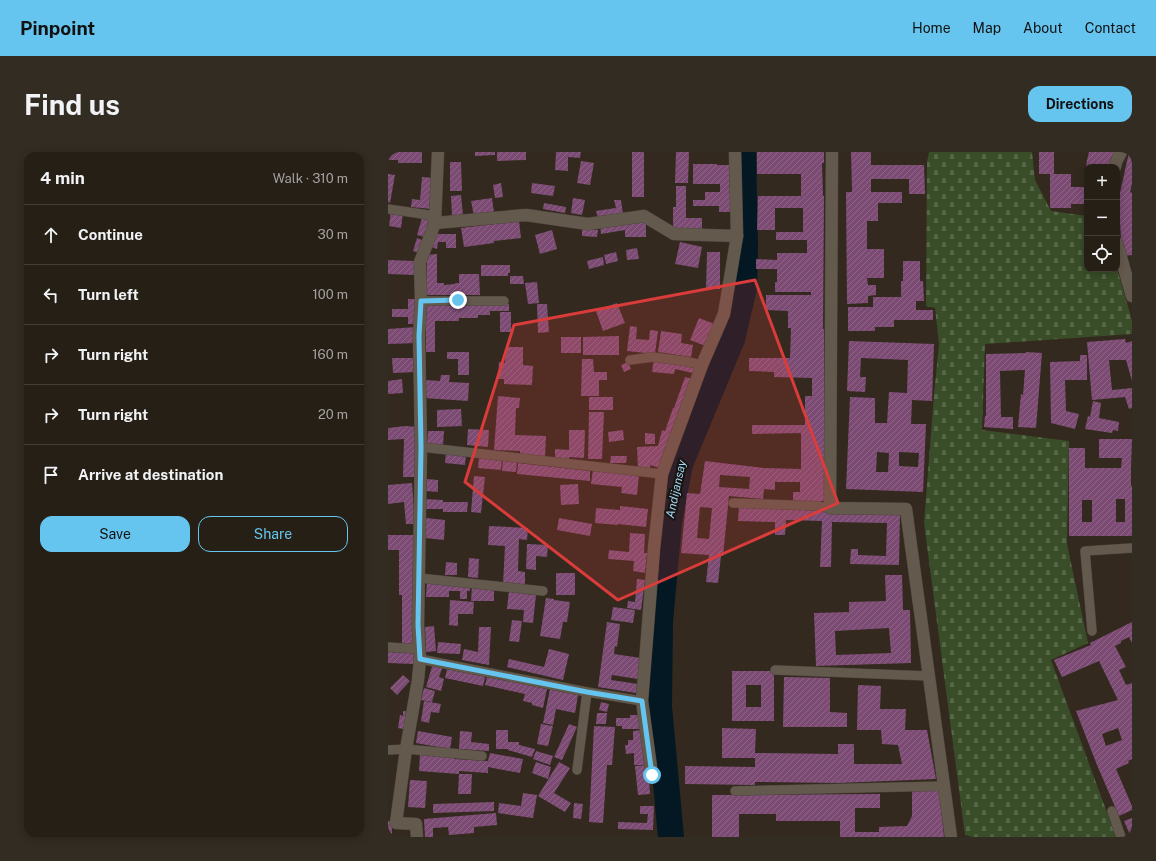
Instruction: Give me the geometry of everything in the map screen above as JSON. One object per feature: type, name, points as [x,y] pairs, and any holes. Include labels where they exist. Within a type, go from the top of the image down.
[{"type":"street","points":[[417,837],[418,821],[396,823],[406,749],[418,680],[421,447],[419,336],[421,301],[420,262],[435,223],[438,152]]},
{"type":"street","points":[[652,775],[642,701],[654,548],[662,474],[702,365],[724,314],[737,236],[736,152]]},
{"type":"street","points":[[832,152],[830,508],[906,509],[951,837]]},
{"type":"street","points":[[1116,164],[1121,152]]},
{"type":"street","points":[[435,223],[526,215],[588,224],[644,216],[674,234],[737,236]]},
{"type":"street","points":[[1120,254],[1132,296]]},
{"type":"lane","points":[[388,209],[429,215],[435,223]]},
{"type":"lane","points":[[421,301],[504,301]]},
{"type":"lane","points":[[630,360],[653,357],[702,365]]},
{"type":"lane","points":[[421,447],[662,474]]},
{"type":"lane","points":[[733,503],[818,506],[830,508]]},
{"type":"lane","points":[[1092,631],[1085,551],[1132,548]]},
{"type":"lane","points":[[419,578],[543,591]]},
{"type":"lane","points":[[388,647],[587,692],[642,701]]},
{"type":"lane","points":[[775,670],[929,676]]},
{"type":"lane","points":[[577,770],[587,692]]},
{"type":"lane","points":[[388,750],[406,749],[482,756]]},
{"type":"lane","points":[[735,791],[944,786]]},
{"type":"lane","points":[[1112,811],[1121,837]]},
{"type":"highlighted area","points":[[755,280],[838,503],[618,600],[465,482],[514,325]]},
{"type":"green space","points":[[929,152],[1032,152],[1035,180],[1051,211],[1084,216],[1084,272],[1118,272],[1132,320],[1132,334],[985,344],[982,430],[1069,441],[1067,544],[1088,643],[1051,660],[1116,837],[973,837],[965,835],[924,523],[939,344],[935,308],[926,306],[927,162]]},
{"type":"building","points":[[388,152],[422,152],[422,163],[398,163],[398,160],[388,160]]},
{"type":"building","points":[[475,152],[495,152],[495,155],[475,156]]},
{"type":"building","points":[[497,152],[526,152],[526,160],[497,161]]},
{"type":"building","points":[[556,152],[581,152],[580,158],[568,157],[568,171],[555,170]]},
{"type":"building","points":[[632,152],[644,152],[644,197],[632,197]]},
{"type":"building","points":[[676,152],[689,152],[688,183],[675,183]]},
{"type":"building","points":[[757,152],[824,152],[824,163],[822,163],[824,196],[824,501],[793,501],[793,492],[800,492],[800,482],[775,482],[775,490],[764,489],[763,499],[729,496],[723,556],[721,556],[718,583],[706,582],[709,555],[681,553],[687,493],[700,494],[705,461],[764,468],[801,469],[801,433],[752,434],[752,425],[805,425],[805,396],[812,396],[812,378],[774,377],[774,372],[749,371],[749,358],[790,358],[791,328],[788,328],[788,311],[766,310],[766,295],[811,295],[811,292],[775,292],[777,269],[756,269],[756,259],[777,260],[777,253],[807,253],[807,240],[776,240],[776,232],[803,232],[803,208],[775,208],[775,230],[757,230],[758,196],[801,196],[801,174],[757,174]],"holes":[[[720,475],[750,477],[749,489],[719,487]],[[700,507],[712,508],[709,539],[697,538]]]},
{"type":"building","points":[[851,152],[871,152],[871,165],[924,165],[925,194],[909,194],[909,179],[871,179],[871,192],[902,192],[902,203],[878,203],[878,221],[867,221],[867,249],[884,249],[884,278],[867,278],[868,285],[876,285],[876,295],[868,296],[868,303],[847,304],[846,192],[852,192]]},
{"type":"building","points":[[1039,152],[1054,152],[1054,174],[1071,174],[1071,187],[1084,187],[1084,204],[1071,204],[1071,208],[1050,208],[1050,174],[1039,174]]},
{"type":"building","points":[[1089,152],[1115,152],[1112,164],[1086,164]]},
{"type":"building","points":[[1129,152],[1132,152],[1132,183],[1130,193],[1132,192],[1132,255],[1123,256],[1120,222],[1120,193]]},
{"type":"building","points":[[581,161],[594,163],[590,185],[577,183]]},
{"type":"building","points":[[450,162],[461,162],[462,191],[450,191]]},
{"type":"building","points":[[693,164],[733,165],[733,212],[719,212],[719,206],[693,206],[693,200],[705,200],[705,192],[720,192],[720,184],[693,184]]},
{"type":"building","points":[[388,174],[395,175],[390,203],[388,202]]},
{"type":"building","points":[[422,177],[435,178],[432,209],[411,207],[412,199],[420,200]]},
{"type":"building","points":[[501,183],[503,197],[495,198],[493,185]]},
{"type":"building","points":[[532,183],[555,186],[553,196],[531,193]]},
{"type":"building","points":[[676,186],[686,186],[686,218],[702,218],[702,230],[673,229],[673,207],[676,207]]},
{"type":"building","points":[[461,195],[463,215],[452,216],[451,196]]},
{"type":"building","points":[[492,198],[494,213],[474,216],[471,201]]},
{"type":"building","points":[[573,198],[585,200],[582,215],[571,213]]},
{"type":"building","points":[[614,200],[621,200],[623,214],[598,218],[596,211],[616,208]]},
{"type":"building","points":[[544,203],[566,207],[565,213],[543,209]]},
{"type":"building","points":[[391,211],[403,213],[401,228],[389,226]]},
{"type":"building","points":[[422,218],[429,220],[425,237],[417,235]]},
{"type":"building","points":[[646,220],[646,237],[625,237],[625,230],[601,234],[600,224]]},
{"type":"building","points":[[519,221],[521,238],[494,241],[494,243],[464,247],[461,228]]},
{"type":"building","points":[[582,228],[598,230],[597,237],[582,236]]},
{"type":"building","points":[[552,230],[557,249],[540,254],[535,235]]},
{"type":"building","points":[[434,234],[456,234],[456,248],[446,248],[446,242],[438,242],[437,249],[431,247]]},
{"type":"building","points":[[417,238],[424,241],[420,253],[413,251]]},
{"type":"building","points":[[680,242],[702,247],[698,268],[675,264]]},
{"type":"building","points":[[637,248],[639,259],[627,260],[626,250]]},
{"type":"building","points":[[616,252],[618,261],[606,264],[604,255]]},
{"type":"building","points":[[707,252],[720,252],[720,289],[706,289]]},
{"type":"building","points":[[437,254],[437,283],[444,283],[444,285],[455,284],[459,283],[459,274],[479,274],[480,295],[427,295],[427,255]]},
{"type":"building","points":[[603,257],[604,265],[589,269],[587,261]]},
{"type":"building","points":[[388,260],[415,261],[415,275],[388,274]]},
{"type":"building","points":[[903,261],[920,261],[920,281],[923,281],[924,301],[916,301],[916,310],[933,310],[933,320],[894,320],[894,327],[875,327],[875,331],[848,331],[848,307],[873,307],[873,297],[901,297]]},
{"type":"building","points":[[481,265],[510,265],[510,273],[508,273],[508,276],[481,276]]},
{"type":"building","points":[[510,276],[523,276],[524,284],[510,284]]},
{"type":"building","points":[[537,282],[539,303],[528,304],[525,283]]},
{"type":"building","points":[[408,299],[418,299],[418,324],[408,324],[408,317],[392,317],[392,309],[408,309]]},
{"type":"building","points":[[617,303],[625,323],[603,331],[596,311]]},
{"type":"building","points":[[426,304],[509,304],[509,311],[490,311],[490,315],[478,315],[478,318],[459,318],[459,321],[435,321],[435,352],[426,352]]},
{"type":"building","points":[[537,304],[547,304],[549,332],[538,333]]},
{"type":"building","points":[[500,312],[511,312],[511,332],[500,332]]},
{"type":"building","points":[[699,318],[717,325],[708,347],[690,340]]},
{"type":"building","points":[[630,326],[637,327],[636,339],[649,340],[650,330],[658,331],[655,354],[627,351]]},
{"type":"building","points":[[416,327],[417,343],[388,344],[388,329]]},
{"type":"building","points":[[661,331],[682,334],[681,343],[693,345],[691,357],[658,352]]},
{"type":"building","points":[[619,336],[619,355],[583,355],[583,337]]},
{"type":"building","points":[[561,337],[581,337],[581,353],[561,353]]},
{"type":"building","points":[[1125,339],[1126,343],[1132,341],[1132,381],[1126,360],[1109,360],[1112,390],[1132,388],[1132,408],[1129,409],[1125,397],[1092,400],[1087,342]]},
{"type":"building","points":[[849,341],[934,344],[932,401],[912,400],[911,424],[926,424],[923,492],[846,489],[850,397],[875,398],[875,423],[887,423],[889,392],[907,393],[908,360],[861,358],[860,377],[866,377],[865,392],[847,391]],"holes":[[[877,452],[889,453],[888,472],[876,472]],[[899,452],[919,453],[918,467],[899,466]]]},
{"type":"building","points":[[506,347],[523,347],[523,365],[533,366],[532,385],[504,384],[504,379],[498,379],[499,362],[505,363]]},
{"type":"building","points":[[447,352],[469,352],[469,375],[458,375],[458,359],[447,359]]},
{"type":"building","points":[[1026,352],[1042,353],[1036,428],[1018,427],[1025,370],[1000,371],[1001,417],[1013,417],[1013,429],[984,427],[986,416],[986,354]]},
{"type":"building","points":[[1080,355],[1087,355],[1087,380],[1065,380],[1066,411],[1079,414],[1075,429],[1051,423],[1050,362],[1080,361]]},
{"type":"building","points":[[392,358],[415,358],[416,372],[393,373]]},
{"type":"building","points":[[654,358],[699,365],[697,374],[675,369],[674,374],[652,372]]},
{"type":"building","points":[[582,359],[593,359],[594,372],[607,372],[607,380],[599,380],[599,396],[581,396]]},
{"type":"building","points":[[628,362],[631,369],[624,372],[621,365]]},
{"type":"building","points":[[441,375],[450,375],[449,382],[469,383],[468,401],[424,398],[425,380],[440,381]]},
{"type":"building","points":[[685,377],[693,379],[660,468],[650,465],[650,468],[638,469],[637,447],[658,446],[662,430],[665,431]]},
{"type":"building","points":[[402,379],[403,393],[388,394],[388,381]]},
{"type":"building","points":[[498,396],[520,398],[519,408],[516,408],[515,435],[546,436],[545,457],[520,454],[520,451],[494,450]]},
{"type":"building","points":[[589,397],[613,397],[613,410],[589,410]]},
{"type":"building","points":[[1093,401],[1101,403],[1099,418],[1119,422],[1118,431],[1113,430],[1112,433],[1085,429],[1088,416],[1090,417]]},
{"type":"building","points":[[461,409],[462,426],[437,427],[437,410]]},
{"type":"building","points":[[589,412],[604,412],[602,459],[588,459]]},
{"type":"building","points":[[405,426],[418,427],[416,477],[403,477],[404,439],[388,440],[388,428]]},
{"type":"building","points":[[468,429],[489,430],[488,447],[467,445]]},
{"type":"building","points":[[569,430],[585,430],[584,458],[555,458],[555,449],[569,450]]},
{"type":"building","points":[[623,430],[624,440],[609,442],[608,432]]},
{"type":"building","points":[[428,431],[444,431],[443,446],[427,445]]},
{"type":"building","points":[[645,433],[655,434],[655,444],[645,444]]},
{"type":"building","points":[[1099,439],[1132,439],[1132,536],[1069,536],[1069,448],[1085,448],[1085,468],[1121,468],[1122,458],[1099,458]],"holes":[[[1116,499],[1125,499],[1125,522],[1116,522]],[[1082,500],[1092,500],[1092,522],[1082,522]]]},
{"type":"building","points":[[446,452],[466,454],[465,465],[445,463]]},
{"type":"building","points":[[611,456],[627,456],[626,463],[610,463]]},
{"type":"building","points":[[479,458],[502,460],[501,470],[478,468]]},
{"type":"building","points":[[503,460],[517,461],[516,472],[502,471]]},
{"type":"building","points":[[518,463],[590,471],[590,481],[517,474]]},
{"type":"building","points":[[593,469],[639,474],[637,495],[621,493],[622,487],[591,484]]},
{"type":"building","points":[[474,476],[485,477],[481,513],[471,512]]},
{"type":"building","points":[[427,479],[438,480],[438,492],[426,491]]},
{"type":"building","points":[[412,483],[415,524],[406,524],[404,502],[388,504],[388,485]]},
{"type":"building","points":[[578,484],[579,504],[561,505],[560,485]]},
{"type":"building","points":[[425,499],[443,500],[443,502],[468,502],[467,512],[443,512],[443,509],[425,509]]},
{"type":"building","points":[[620,506],[648,509],[646,527],[595,523],[596,508],[620,510]]},
{"type":"building","points":[[739,506],[900,512],[899,565],[850,564],[851,549],[858,549],[858,555],[886,556],[887,523],[832,522],[831,567],[820,567],[822,521],[786,520],[785,535],[775,535],[775,522],[738,521]]},
{"type":"building","points":[[426,518],[445,520],[444,540],[425,538]]},
{"type":"building","points":[[559,518],[592,524],[590,536],[557,530]]},
{"type":"building","points":[[489,526],[528,528],[527,540],[519,539],[518,571],[525,572],[525,585],[503,584],[505,546],[488,545]]},
{"type":"building","points":[[630,533],[645,534],[644,553],[647,553],[645,573],[633,571],[634,561],[608,559],[609,550],[629,552]]},
{"type":"building","points":[[388,535],[413,535],[413,644],[402,644],[402,595],[399,595],[399,550],[388,550]]},
{"type":"building","points":[[527,544],[548,545],[547,557],[536,556],[536,570],[526,569]]},
{"type":"building","points":[[469,558],[479,559],[478,578],[468,577]]},
{"type":"building","points":[[446,562],[457,563],[457,575],[445,575]]},
{"type":"building","points":[[556,573],[575,573],[575,595],[556,595]]},
{"type":"building","points":[[885,575],[902,575],[903,610],[910,610],[911,663],[816,666],[814,613],[849,612],[849,602],[886,601]],"holes":[[[889,628],[891,653],[836,655],[835,631]]]},
{"type":"building","points":[[637,579],[645,580],[641,610],[627,608],[628,601],[635,602]]},
{"type":"building","points":[[427,582],[470,584],[470,591],[467,591],[467,599],[460,599],[460,591],[449,591],[449,597],[426,597]]},
{"type":"building","points":[[472,585],[494,589],[494,601],[471,601]]},
{"type":"building","points":[[509,590],[536,595],[533,623],[523,622],[524,610],[507,609]]},
{"type":"building","points":[[546,598],[570,602],[567,622],[563,622],[560,639],[540,636]]},
{"type":"building","points":[[450,600],[474,602],[473,614],[458,614],[458,626],[449,625]]},
{"type":"building","points":[[613,607],[635,610],[633,623],[611,620]]},
{"type":"building","points":[[512,620],[522,621],[519,642],[509,641]]},
{"type":"building","points":[[607,622],[620,624],[617,647],[615,646],[614,654],[641,658],[638,679],[612,675],[611,680],[638,684],[636,693],[598,687]]},
{"type":"building","points":[[1132,622],[1132,643],[1129,637],[1115,646],[1126,667],[1119,670],[1126,685],[1132,683],[1132,759],[1128,761],[1129,763],[1116,769],[1132,806],[1132,810],[1119,816],[1076,711],[1118,700],[1099,661],[1062,677],[1054,660],[1091,645],[1090,643]],"holes":[[[1118,728],[1122,740],[1106,746],[1102,734]]]},
{"type":"building","points":[[434,626],[436,651],[426,652],[425,627]]},
{"type":"building","points":[[479,627],[491,627],[489,665],[462,660],[464,649],[478,652]]},
{"type":"building","points":[[438,642],[461,644],[460,654],[437,653]]},
{"type":"building","points":[[549,649],[569,654],[563,680],[507,667],[509,659],[544,667]]},
{"type":"building","points":[[388,652],[415,653],[414,664],[388,663]]},
{"type":"building","points":[[433,663],[443,666],[439,677],[444,679],[441,691],[426,687]]},
{"type":"building","points":[[448,665],[486,673],[483,686],[445,678]]},
{"type":"building","points":[[732,671],[774,671],[774,721],[732,721]],"holes":[[[746,685],[761,685],[761,707],[746,707]]]},
{"type":"building","points":[[488,673],[511,681],[547,689],[543,708],[523,701],[525,694],[485,685]]},
{"type":"building","points":[[403,675],[410,681],[397,695],[390,688]]},
{"type":"building","points":[[784,677],[830,678],[830,712],[847,713],[847,727],[783,727]]},
{"type":"building","points":[[858,685],[881,686],[880,709],[906,709],[905,730],[927,730],[936,779],[838,783],[755,782],[755,785],[685,784],[685,766],[755,767],[755,758],[722,758],[722,728],[756,729],[755,753],[838,754],[838,744],[854,744],[854,764],[902,764],[898,745],[882,744],[881,730],[857,730]]},
{"type":"building","points":[[424,688],[435,691],[432,702],[421,700]]},
{"type":"building","points":[[550,689],[578,695],[575,713],[556,709],[553,725],[543,723]]},
{"type":"building","points":[[424,701],[441,704],[439,713],[431,712],[429,723],[421,721]]},
{"type":"building","points":[[601,702],[609,704],[607,712],[599,710]]},
{"type":"building","points":[[403,711],[411,712],[408,730],[398,728],[400,715],[403,716]]},
{"type":"building","points":[[597,713],[607,713],[606,724],[596,724]]},
{"type":"building","points":[[630,715],[641,715],[641,729],[622,729],[622,726],[616,726],[616,718],[630,718]]},
{"type":"building","points":[[541,724],[553,726],[548,746],[537,744]]},
{"type":"building","points":[[569,724],[577,727],[562,760],[554,757]]},
{"type":"building","points":[[594,726],[615,727],[612,765],[607,765],[603,823],[589,822]]},
{"type":"building","points":[[496,730],[508,730],[508,742],[519,742],[519,745],[535,749],[532,757],[508,749],[496,749]]},
{"type":"building","points":[[643,730],[644,765],[634,765],[634,753],[626,754],[625,745],[628,745],[628,740],[633,740],[633,731]]},
{"type":"building","points":[[418,731],[452,737],[450,749],[416,743]]},
{"type":"building","points":[[460,731],[472,732],[471,742],[489,744],[489,751],[459,749]]},
{"type":"building","points":[[536,751],[553,756],[550,765],[533,759]]},
{"type":"building","points":[[490,753],[523,759],[520,773],[488,767],[488,773],[459,771],[459,774],[419,771],[420,754],[454,756],[454,759],[488,761]]},
{"type":"building","points":[[536,762],[551,767],[548,779],[532,773]]},
{"type":"building","points":[[559,762],[570,768],[554,793],[571,803],[565,812],[538,796]]},
{"type":"building","points":[[648,765],[650,794],[638,795],[635,766]]},
{"type":"building","points":[[459,774],[472,774],[471,794],[458,794]]},
{"type":"building","points":[[410,780],[427,781],[425,808],[408,807]]},
{"type":"building","points":[[939,789],[944,837],[840,837],[840,821],[776,821],[776,814],[739,814],[739,837],[712,837],[712,795],[880,794],[880,808],[855,808],[855,832],[879,832],[879,827],[907,826],[912,816],[912,791]]},
{"type":"building","points":[[523,793],[537,795],[533,818],[498,813],[499,803],[521,806]]},
{"type":"building","points":[[494,802],[494,811],[433,813],[433,804]]},
{"type":"building","points":[[574,803],[583,804],[581,819],[573,818]]},
{"type":"building","points":[[640,806],[654,806],[653,830],[618,829],[618,822],[647,823],[648,814],[640,814]]},
{"type":"building","points":[[496,813],[497,825],[474,827],[474,833],[449,835],[448,827],[433,828],[433,837],[425,837],[424,819]]},
{"type":"building","points":[[1132,818],[1132,837],[1131,837],[1124,821]]},
{"type":"building","points":[[388,821],[392,821],[392,837],[388,837]]},
{"type":"waterway","name":"Andijansay","points":[[671,837],[659,707],[660,621],[669,522],[680,464],[732,339],[744,288],[745,245],[743,152]]},
{"type":"route","points":[[458,300],[421,301],[419,336],[421,447],[418,625],[418,649],[420,659],[587,692],[642,701],[652,775]]}]
